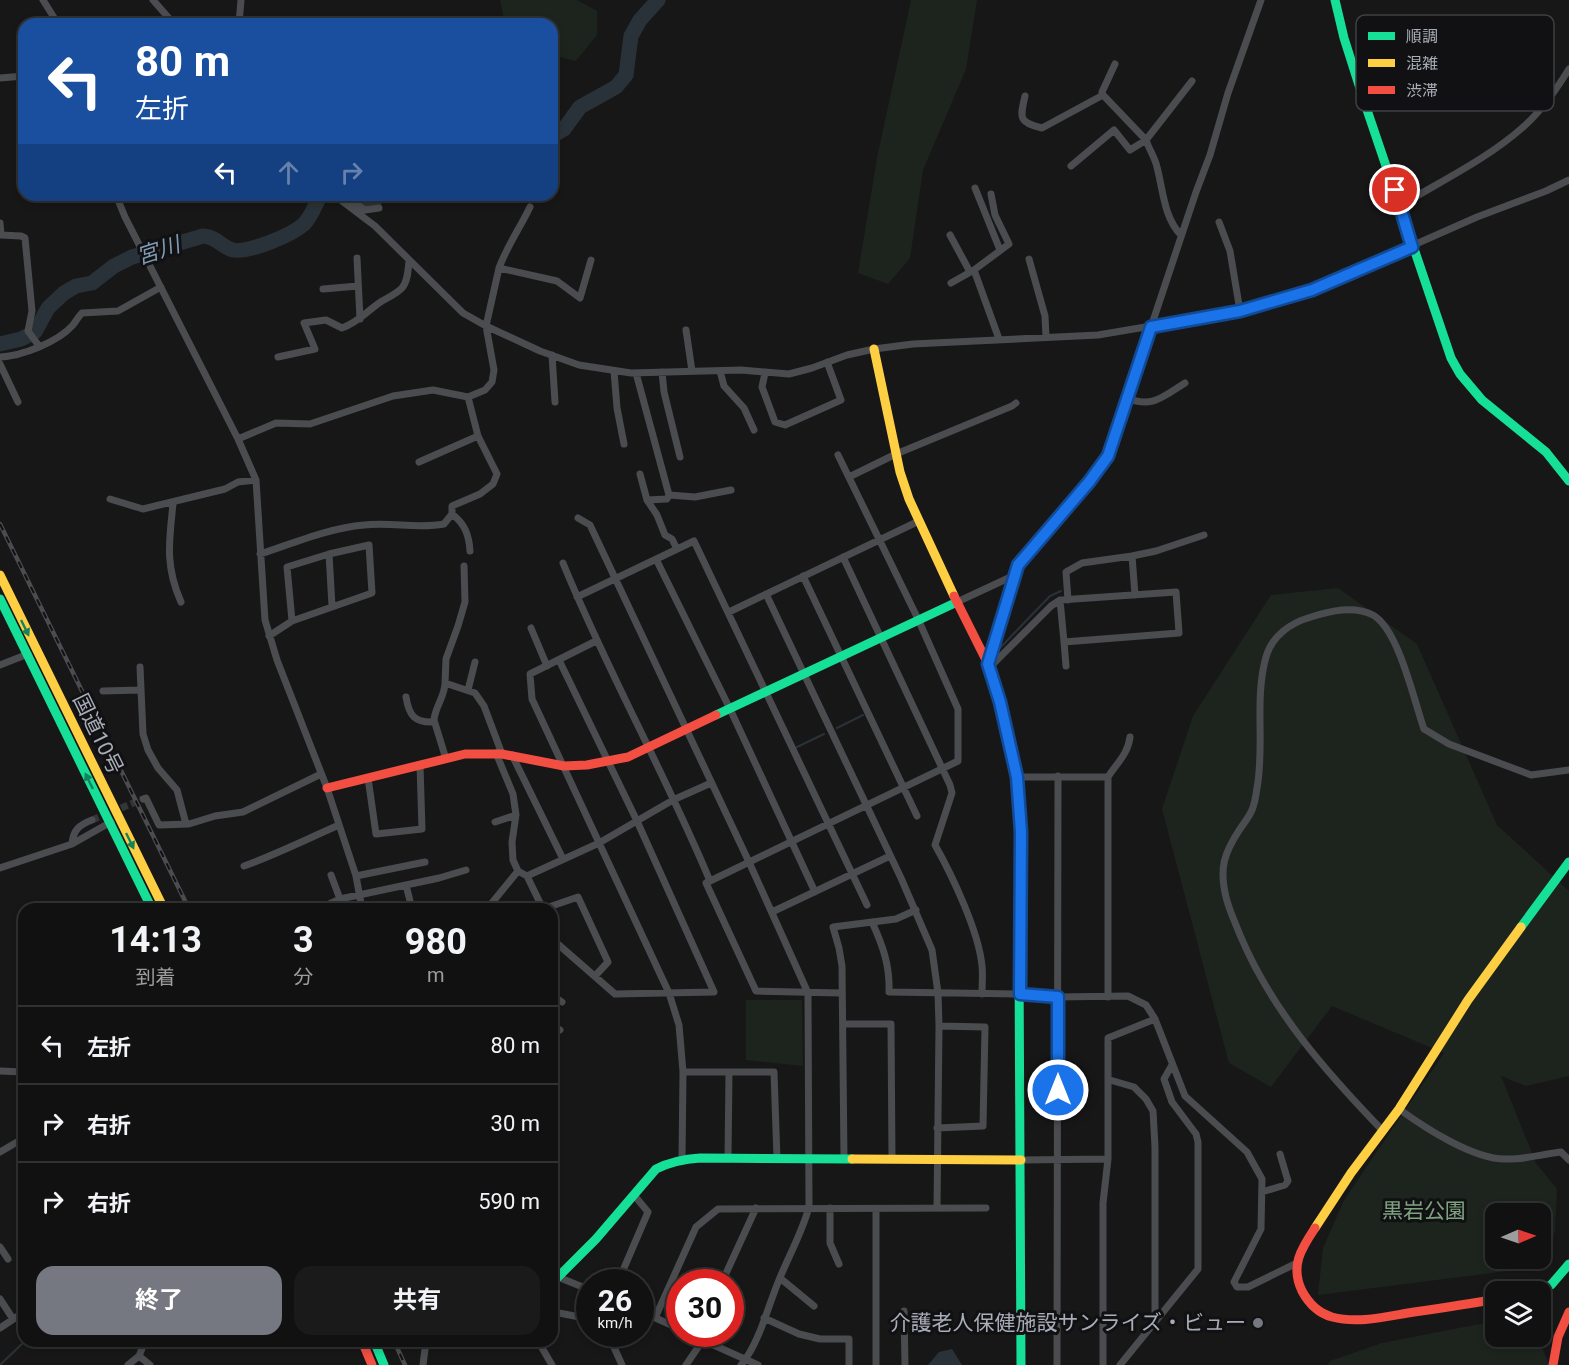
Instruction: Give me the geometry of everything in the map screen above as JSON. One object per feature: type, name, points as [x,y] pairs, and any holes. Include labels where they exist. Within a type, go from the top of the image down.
[{"type":"main road","points":[[1335,0],[1356,74]]},
{"type":"main road","points":[[1368,111],[1412,247],[1450,358],[1458,373],[1477,397],[1547,453],[1569,481]]},
{"type":"main road","points":[[874,349],[896,454],[909,499],[989,666],[1000,702],[1017,777],[1021,832],[1021,1365]]},
{"type":"main road","name":"国道10号","points":[[0,575],[32,652],[149,903]]},
{"type":"main road","name":"国道10号","points":[[0,599],[32,652],[161,903]]},
{"type":"main road","points":[[327,788],[471,753],[504,754],[564,766],[609,762],[648,748],[957,602]]},
{"type":"main road","points":[[1485,1301],[1357,1320],[1332,1317],[1308,1305],[1297,1277],[1297,1263],[1300,1250],[1351,1173],[1399,1109],[1468,1000],[1569,862]]},
{"type":"main road","points":[[558,1277],[596,1239],[656,1169],[668,1162],[682,1159],[810,1158],[1021,1160]]},
{"type":"main road","points":[[1551,1285],[1569,1264]]},
{"type":"main road","points":[[1553,1365],[1558,1332],[1569,1312]]},
{"type":"main road","points":[[364,1347],[372,1365]]},
{"type":"main road","points":[[376,1347],[384,1365]]},
{"type":"street","points":[[43,0],[54,18]]},
{"type":"street","points":[[153,0],[169,18]]},
{"type":"street","points":[[240,18],[242,0]]},
{"type":"street","points":[[989,666],[1018,565],[1089,482],[1108,456],[1262,0]]},
{"type":"street","points":[[1115,64],[1102,92],[1103,95],[1146,140],[1156,165],[1163,199],[1173,227],[1182,235]]},
{"type":"street","points":[[1554,93],[1569,69]]},
{"type":"street","points":[[0,78],[18,76]]},
{"type":"street","points":[[1071,166],[1114,130],[1130,150],[1146,140],[1191,81]]},
{"type":"street","points":[[1025,96],[1021,118],[1026,124],[1042,128],[1103,95]]},
{"type":"street","points":[[1400,206],[1504,142],[1518,132],[1537,111]]},
{"type":"street","points":[[342,201],[375,226],[463,313],[486,326],[552,355],[579,365],[636,373],[741,370],[765,374],[789,374],[847,355],[874,349],[913,344],[1087,336],[1240,311],[1312,290],[1477,217],[1569,180]]},
{"type":"street","points":[[975,188],[1000,250]]},
{"type":"street","points":[[951,283],[972,271],[1008,244],[995,215],[991,194]]},
{"type":"street","points":[[118,201],[238,439],[256,480],[265,620],[327,788],[356,876],[361,903]]},
{"type":"street","points":[[352,201],[365,210],[379,208]]},
{"type":"street","points":[[238,439],[276,423],[310,424],[393,396],[433,390],[468,397],[485,390],[492,382],[494,370],[486,326],[498,268],[506,247],[520,229],[530,207]]},
{"type":"street","points":[[1219,222],[1230,251],[1240,311]]},
{"type":"street","points":[[0,223],[1,235],[25,238],[32,311],[28,332],[39,346]]},
{"type":"street","points":[[950,235],[972,271],[999,339]]},
{"type":"street","points":[[357,258],[360,319]]},
{"type":"street","points":[[1029,259],[1045,316],[1046,337]]},
{"type":"street","points":[[498,268],[557,281],[580,298],[591,260]]},
{"type":"street","points":[[278,357],[315,349],[304,323],[326,321],[342,328],[354,324],[402,288],[406,282],[410,261]]},
{"type":"street","points":[[323,289],[358,286]]},
{"type":"street","points":[[0,357],[13,357],[39,346],[73,325],[81,313],[118,311],[160,287]]},
{"type":"street","points":[[686,330],[692,371]]},
{"type":"street","points":[[552,355],[555,402]]},
{"type":"street","points":[[765,374],[762,387],[775,422],[784,425],[841,400],[827,362]]},
{"type":"street","points":[[0,364],[18,402]]},
{"type":"street","points":[[614,371],[624,444]]},
{"type":"street","points":[[720,371],[724,386],[744,408],[754,430]]},
{"type":"street","points":[[662,372],[664,392],[680,457]]},
{"type":"street","points":[[636,373],[669,495]]},
{"type":"street","points":[[1127,398],[1139,403],[1156,401],[1185,383]]},
{"type":"street","points":[[260,554],[323,534],[362,525],[395,523],[428,527],[444,524],[452,514],[452,506],[480,494],[493,484],[497,474],[478,436],[468,397]]},
{"type":"street","points":[[849,477],[896,454],[1016,403]]},
{"type":"street","points":[[419,462],[478,436]]},
{"type":"street","points":[[838,455],[918,619],[958,709],[958,761],[706,883],[756,991],[842,993]]},
{"type":"street","points":[[640,474],[646,501],[657,514],[665,535],[672,540],[677,549]]},
{"type":"street","points":[[110,499],[143,509],[173,504],[225,489],[238,482],[256,480]]},
{"type":"street","points":[[669,495],[695,497],[731,490]]},
{"type":"street","points":[[646,501],[667,499],[669,495]]},
{"type":"street","points":[[173,504],[168,552],[173,584],[181,602]]},
{"type":"street","points":[[452,514],[462,521],[469,537],[470,551]]},
{"type":"street","points":[[578,518],[590,525],[749,862],[808,993],[809,1207],[803,1228],[743,1362]]},
{"type":"street","points":[[729,612],[919,521]]},
{"type":"street","points":[[1068,600],[1066,572],[1082,563],[1156,551],[1204,534]]},
{"type":"street","points":[[577,597],[694,541],[867,905]]},
{"type":"street","points":[[269,636],[292,621],[372,593],[369,545],[287,567],[292,621]]},
{"type":"street","points":[[329,554],[332,606]]},
{"type":"street","points":[[1132,556],[1135,595]]},
{"type":"street","points":[[843,557],[943,769],[952,793],[935,845],[975,933],[982,965],[982,994]]},
{"type":"street","points":[[656,559],[730,709],[815,892]]},
{"type":"street","points":[[563,563],[596,641],[710,880]]},
{"type":"street","points":[[446,759],[434,722],[434,714],[445,690],[446,659],[465,602],[464,566]]},
{"type":"street","points":[[957,602],[1015,575]]},
{"type":"street","points":[[803,576],[918,816]]},
{"type":"street","points":[[989,666],[1060,600],[1176,592],[1179,633],[1064,642]]},
{"type":"street","points":[[766,594],[916,910],[932,950],[938,993],[939,1026],[937,1208]]},
{"type":"street","points":[[1060,600],[1066,666]]},
{"type":"street","points":[[1383,1131],[1282,1015],[1248,953],[1226,898],[1223,880],[1225,854],[1252,810],[1258,786],[1262,676],[1271,645],[1278,635],[1302,619],[1329,611],[1354,610],[1372,615],[1383,624],[1395,641],[1424,729],[1430,734],[1449,744],[1531,775],[1569,770]]},
{"type":"street","points":[[531,628],[547,666]]},
{"type":"street","points":[[596,641],[530,674],[532,699],[669,993],[679,1025],[683,1072],[682,1159]]},
{"type":"street","points":[[0,665],[32,652]]},
{"type":"street","points":[[558,944],[615,994],[714,992],[637,821],[559,660]]},
{"type":"street","points":[[468,690],[475,662]]},
{"type":"street","points":[[140,667],[143,734],[148,750],[158,768],[177,790],[186,824]]},
{"type":"street","points":[[445,683],[475,693],[484,706],[504,754],[562,860]]},
{"type":"street","points":[[103,691],[141,690]]},
{"type":"street","points":[[406,697],[408,708],[415,718],[422,723],[434,722]]},
{"type":"street","points":[[1108,997],[1108,777],[1126,755],[1130,737]]},
{"type":"street","points":[[504,754],[516,815],[512,842],[513,860],[518,871],[527,876],[540,903]]},
{"type":"street","points":[[368,778],[376,834],[422,829],[420,765]]},
{"type":"street","points":[[142,799],[146,798],[159,825],[186,824],[243,812],[321,774]]},
{"type":"street","points":[[1058,776],[1058,1365]]},
{"type":"street","points":[[1017,777],[1108,777]]},
{"type":"street","points":[[527,876],[598,843],[673,800],[711,783]]},
{"type":"street","points":[[495,822],[516,815]]},
{"type":"street","points":[[0,868],[72,844],[119,818]]},
{"type":"street","points":[[72,844],[73,833],[82,824],[92,820]]},
{"type":"street","points":[[244,866],[277,855],[303,840],[339,825]]},
{"type":"street","points":[[772,912],[890,856]]},
{"type":"street","points":[[356,876],[425,862]]},
{"type":"street","points":[[331,903],[360,894],[466,870]]},
{"type":"street","points":[[492,903],[518,871]]},
{"type":"street","points":[[331,875],[340,899]]},
{"type":"street","points":[[406,885],[410,903]]},
{"type":"street","points":[[558,904],[578,897],[608,962],[595,976]]},
{"type":"street","points":[[844,1158],[842,966],[833,927],[896,919],[916,910]]},
{"type":"street","points":[[872,922],[885,950],[889,992],[1020,994],[1058,997],[1128,996],[1146,1005],[1155,1019],[1185,1096],[1247,1152],[1262,1179],[1261,1229],[1234,1282],[1237,1287],[1248,1287],[1297,1263]]},
{"type":"street","points":[[558,999],[562,1002]]},
{"type":"street","points":[[1103,1365],[1103,1203],[1108,1159],[1110,1080],[1108,1038],[1155,1019]]},
{"type":"street","points":[[843,1024],[891,1024],[892,1158]]},
{"type":"street","points":[[937,1128],[983,1126],[985,1027],[939,1026]]},
{"type":"street","points":[[1120,1365],[1198,1269],[1198,1142],[1196,1134],[1172,1102],[1164,1079],[1172,1065]]},
{"type":"street","points":[[0,1071],[18,1072]]},
{"type":"street","points":[[683,1072],[774,1072],[777,1159]]},
{"type":"street","points":[[728,1159],[729,1072]]},
{"type":"street","points":[[1110,1080],[1134,1087],[1146,1099],[1153,1112],[1155,1324]]},
{"type":"street","points":[[1399,1109],[1436,1134],[1484,1155],[1504,1160],[1561,1152],[1569,1160]]},
{"type":"street","points":[[0,1152],[18,1142]]},
{"type":"street","points":[[1262,1192],[1285,1185],[1288,1181],[1280,1154]]},
{"type":"street","points":[[1021,1160],[1108,1159]]},
{"type":"street","points":[[624,1269],[648,1212],[634,1195]]},
{"type":"street","points":[[728,1269],[756,1208]]},
{"type":"street","points":[[830,1208],[830,1243],[839,1264]]},
{"type":"street","points":[[677,1269],[696,1227],[718,1209],[986,1208]]},
{"type":"street","points":[[876,1209],[876,1365]]},
{"type":"street","points":[[0,1247],[8,1259]]},
{"type":"street","points":[[780,1278],[814,1306]]},
{"type":"street","points":[[558,1281],[576,1286]]},
{"type":"street","points":[[666,1294],[655,1318],[666,1323]]},
{"type":"street","points":[[0,1299],[13,1319]]},
{"type":"street","points":[[904,1311],[905,1365]]},
{"type":"street","points":[[558,1313],[576,1316]]},
{"type":"street","points":[[0,1328],[18,1316]]},
{"type":"street","points":[[764,1318],[799,1334],[820,1339],[849,1339],[849,1365]]},
{"type":"street","points":[[128,1365],[140,1356],[144,1347]]},
{"type":"street","points":[[423,1365],[425,1347]]},
{"type":"street","points":[[541,1347],[548,1363]]},
{"type":"street","points":[[614,1347],[622,1365]]},
{"type":"street","points":[[686,1365],[698,1347]]},
{"type":"street","points":[[716,1347],[743,1362],[758,1365]]},
{"type":"street","points":[[140,1356],[150,1365]]},
{"type":"green space","points":[[500,0],[577,0],[597,11],[597,35],[576,61],[558,56],[558,18],[504,18]]},
{"type":"green space","points":[[911,0],[977,0],[966,69],[923,170],[910,258],[888,284],[858,273],[877,158]]},
{"type":"green space","name":"黒岩公園","points":[[1338,588],[1417,644],[1497,825],[1569,891],[1569,1076],[1526,1086],[1501,1076],[1536,1163],[1557,1189],[1555,1230],[1551,1248],[1551,1203],[1485,1203],[1485,1269],[1523,1269],[1318,1295],[1323,1248],[1344,1200],[1444,1053],[1332,1006],[1271,1087],[1229,1063],[1162,809],[1193,716],[1271,595]]},
{"type":"green space","points":[[746,1000],[802,1000],[803,1066],[746,1060]]},
{"type":"green space","points":[[1485,1323],[1485,1347],[1542,1347],[1549,1365],[1328,1365],[1330,1361],[1382,1343]]},
{"type":"shaded area","points":[[952,1349],[962,1365],[928,1365],[939,1352]]},
{"type":"waterway","name":"宮川","points":[[558,132],[564,129],[580,107],[616,87],[626,75],[631,36],[640,20],[658,0]]},
{"type":"waterway","name":"宮川","points":[[0,344],[21,339],[35,332],[48,308],[64,293],[76,286],[92,283],[114,266],[132,257],[203,236],[212,238],[233,250],[259,246],[290,233],[304,224],[318,201]]},
{"type":"waterway","name":"宮川","points":[[362,201],[365,203],[372,201]]},
{"type":"waterway","points":[[998,650],[1050,596],[1061,591]]},
{"type":"waterway","points":[[837,728],[863,715]]},
{"type":"waterway","points":[[797,747],[824,734]]},
{"type":"waterway","points":[[0,1365],[19,1347]]},
{"type":"tunnel","points":[[92,820],[143,799]]},
{"type":"railway","points":[[0,524],[186,903]]},
{"type":"railway","points":[[397,1347],[405,1365]]},
{"type":"traffic: fast","points":[[1335,0],[1356,76]]},
{"type":"traffic: fast","points":[[1367,111],[1451,358],[1460,374],[1482,400],[1546,452],[1569,481]]},
{"type":"traffic: fast","points":[[0,599],[149,903]]},
{"type":"traffic: fast","points":[[716,715],[957,602]]},
{"type":"traffic: fast","points":[[1521,927],[1569,862]]},
{"type":"traffic: fast","points":[[1019,964],[1021,1365]]},
{"type":"traffic: fast","points":[[558,1277],[596,1239],[656,1169],[677,1161],[700,1158],[852,1159]]},
{"type":"traffic: fast","points":[[1551,1285],[1569,1264]]},
{"type":"traffic: fast","points":[[376,1347],[384,1365]]},
{"type":"traffic: slow","points":[[874,349],[900,472],[909,499],[954,596]]},
{"type":"traffic: slow","points":[[0,575],[161,903]]},
{"type":"traffic: slow","points":[[1315,1228],[1351,1173],[1399,1109],[1468,1000],[1521,927]]},
{"type":"traffic: slow","points":[[852,1159],[1021,1160]]},
{"type":"traffic: jam","points":[[954,596],[988,664],[1000,702],[1017,777],[1021,832],[1019,964]]},
{"type":"traffic: jam","points":[[327,788],[465,754],[502,754],[564,766],[587,765],[628,757],[716,715]]},
{"type":"traffic: jam","points":[[1315,1228],[1299,1258],[1297,1274],[1302,1291],[1308,1300],[1327,1315],[1353,1320],[1373,1319],[1485,1301]]},
{"type":"traffic: jam","points":[[1553,1365],[1558,1337],[1569,1312]]},
{"type":"traffic: jam","points":[[364,1347],[372,1365]]},
{"type":"place","name":"介護老人保健施設サンライズ・ビュー","points":[[1258,1323]]},
{"type":"route","points":[[1058,1090],[1058,997],[1020,994],[1021,832],[1017,777],[1000,702],[988,664],[1018,565],[1089,482],[1108,456],[1151,327],[1240,311],[1312,290],[1412,247],[1395,190]]}]
